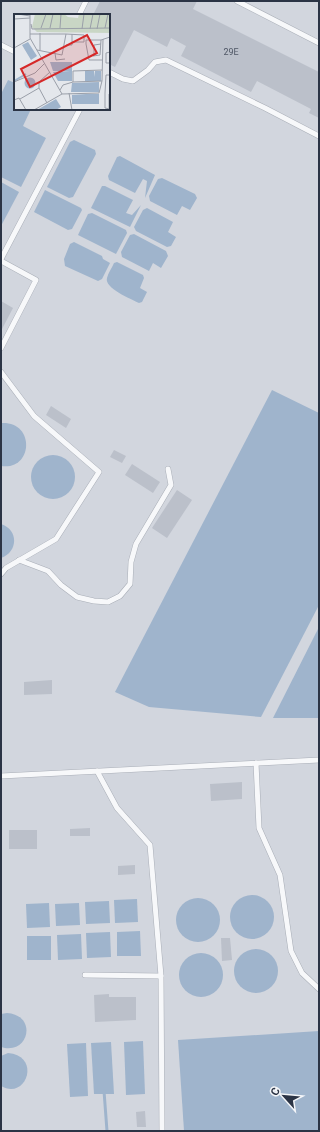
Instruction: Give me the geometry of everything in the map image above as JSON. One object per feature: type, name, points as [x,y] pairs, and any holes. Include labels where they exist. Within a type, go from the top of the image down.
[{"type":"lane","points":[[80,14],[86,1]]},
{"type":"lane","points":[[237,1],[319,43]]},
{"type":"lane","points":[[1,45],[14,52]]},
{"type":"lane","points":[[110,72],[123,79],[133,81],[148,70],[155,62],[166,60],[319,136]]},
{"type":"lane","points":[[1,348],[36,280],[1,260],[79,110]]},
{"type":"lane","points":[[1,372],[34,416],[99,472],[56,539],[6,568],[1,574]]},
{"type":"lane","points":[[19,560],[48,571],[61,585],[77,597],[94,601],[108,602],[120,596],[130,584],[131,562],[136,544],[171,485],[168,469]]},
{"type":"lane","points":[[1,776],[319,760]]},
{"type":"lane","points":[[256,763],[259,828],[280,875],[291,951],[302,973],[319,989]]},
{"type":"lane","points":[[97,771],[117,808],[150,844],[161,976],[162,1131]]},
{"type":"lane","points":[[84,975],[161,976]]},
{"type":"shaded area","points":[[1,1],[319,1],[319,1131],[1,1131]]},
{"type":"water","points":[[8,80],[14,83],[14,110],[31,110],[23,126],[46,138],[21,187],[1,177],[1,94]]},
{"type":"water","points":[[74,140],[95,150],[96,154],[73,197],[69,198],[47,187],[70,142]]},
{"type":"water","points":[[120,156],[155,175],[145,198],[147,181],[143,179],[135,193],[109,180],[108,176],[117,157]]},
{"type":"water","points":[[162,178],[195,194],[197,198],[190,210],[182,206],[177,215],[150,201],[149,196],[158,179]]},
{"type":"water","points":[[1,182],[19,192],[1,226]]},
{"type":"water","points":[[102,186],[105,186],[133,200],[126,213],[132,215],[141,205],[130,227],[91,208]]},
{"type":"water","points":[[45,190],[81,208],[82,210],[72,229],[68,230],[34,212]]},
{"type":"water","points":[[147,208],[173,222],[168,232],[176,237],[171,246],[167,247],[136,231],[134,227],[143,210]]},
{"type":"water","points":[[92,213],[126,230],[127,233],[116,254],[78,235],[88,214]]},
{"type":"water","points":[[134,234],[166,251],[168,256],[161,268],[153,263],[149,271],[122,257],[121,252],[130,235]]},
{"type":"water","points":[[74,242],[102,256],[103,259],[110,263],[102,279],[98,281],[65,266],[64,259],[70,244]]},
{"type":"water","points":[[117,262],[143,275],[144,278],[140,288],[147,292],[142,302],[139,303],[119,293],[107,282],[109,272],[114,263]]},
{"type":"water","points":[[272,390],[319,413],[319,605],[261,717],[149,707],[115,692]]},
{"type":"water","points":[[1,423],[12,424],[20,430],[25,437],[26,446],[24,454],[19,461],[12,466],[1,466]]},
{"type":"water","points":[[49,455],[57,455],[69,461],[75,473],[75,481],[69,493],[57,499],[49,499],[37,493],[31,481],[31,473],[37,461]]},
{"type":"water","points":[[1,524],[11,531],[14,541],[11,551],[1,558]]},
{"type":"water","points":[[319,627],[319,718],[273,718]]},
{"type":"water","points":[[252,895],[264,899],[270,905],[274,917],[270,929],[264,935],[252,939],[240,935],[234,929],[230,917],[234,905],[240,899]]},
{"type":"water","points":[[194,898],[202,898],[214,904],[220,916],[220,924],[214,936],[202,942],[194,942],[182,936],[176,924],[176,916],[182,904]]},
{"type":"water","points":[[137,899],[138,922],[115,923],[114,900]]},
{"type":"water","points":[[109,901],[110,923],[86,924],[85,902]]},
{"type":"water","points":[[49,903],[50,927],[27,928],[26,904]]},
{"type":"water","points":[[79,903],[80,925],[56,926],[55,904]]},
{"type":"water","points":[[140,931],[141,956],[117,956],[117,932]]},
{"type":"water","points":[[110,932],[111,957],[87,958],[86,933]]},
{"type":"water","points":[[81,934],[82,959],[58,960],[57,935]]},
{"type":"water","points":[[27,936],[51,936],[51,960],[27,960]]},
{"type":"water","points":[[256,949],[268,953],[274,959],[278,971],[274,983],[268,989],[256,993],[244,989],[238,983],[234,971],[238,959],[244,953]]},
{"type":"water","points":[[201,953],[213,957],[219,963],[223,975],[219,987],[213,993],[201,997],[189,993],[183,987],[179,975],[183,963],[189,957]]},
{"type":"water","points":[[7,1013],[17,1015],[23,1020],[26,1027],[26,1034],[23,1041],[18,1046],[11,1048],[1,1047],[1,1014]]},
{"type":"water","points":[[319,1031],[319,1131],[184,1131],[178,1040]]},
{"type":"water","points":[[143,1041],[145,1094],[126,1095],[124,1042]]},
{"type":"water","points":[[111,1042],[114,1094],[94,1094],[91,1043]]},
{"type":"water","points":[[86,1043],[88,1096],[70,1097],[67,1044]]},
{"type":"water","points":[[8,1053],[18,1056],[25,1062],[27,1069],[27,1076],[23,1083],[17,1088],[10,1089],[1,1086],[1,1056]]},
{"type":"building","points":[[100,1],[197,1],[193,9],[319,72],[319,118],[309,113],[311,109],[257,81],[251,92],[181,56],[186,46],[171,38],[167,47],[134,30],[115,67],[110,64],[110,14],[94,14]]},
{"type":"building","points":[[1,301],[13,308],[1,331]]},
{"type":"building","points":[[51,406],[71,419],[66,428],[46,415]]},
{"type":"building","points":[[114,450],[126,456],[122,463],[110,457]]},
{"type":"building","points":[[132,464],[160,482],[153,493],[125,475]]},
{"type":"building","points":[[177,490],[192,500],[167,538],[152,528]]},
{"type":"building","points":[[52,680],[52,694],[24,695],[24,682]]},
{"type":"building","points":[[242,782],[242,799],[211,801],[210,784]]},
{"type":"building","points":[[90,828],[90,836],[70,836],[70,829]]},
{"type":"building","points":[[9,830],[37,830],[37,849],[9,849]]},
{"type":"building","points":[[135,865],[135,874],[118,875],[118,866]]},
{"type":"building","points":[[221,938],[230,938],[232,960],[222,961]]},
{"type":"building","points":[[109,994],[109,997],[136,997],[136,1020],[95,1022],[94,995]]},
{"type":"building","points":[[145,1111],[146,1127],[137,1127],[136,1112]]},
{"type":"waterway","points":[[104,1091],[107,1131]]}]
